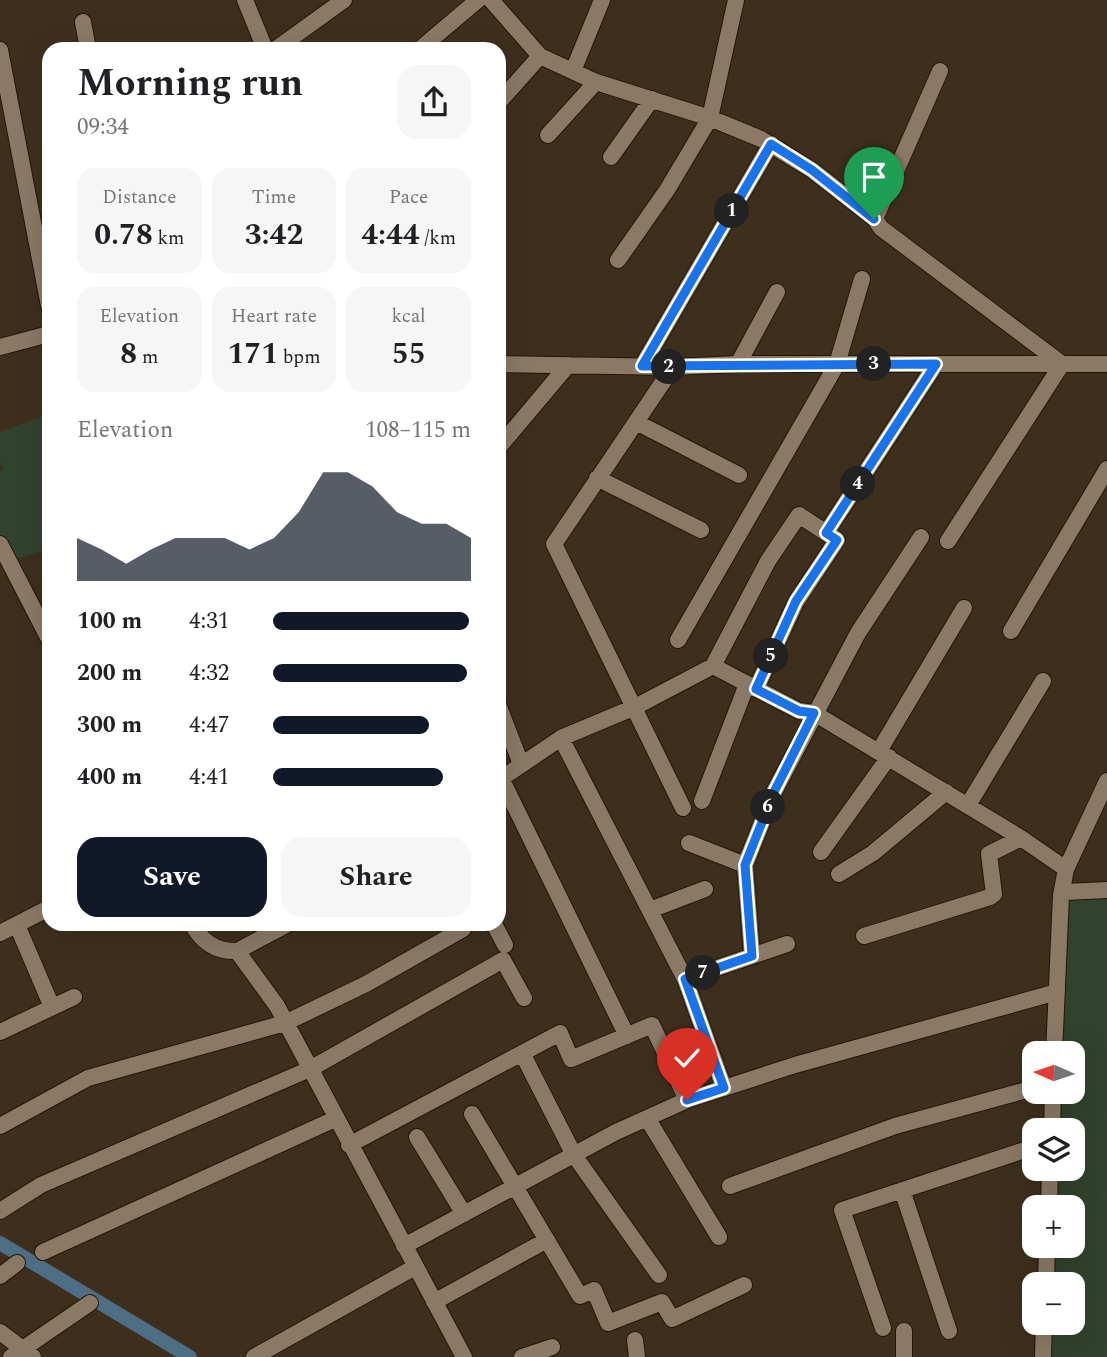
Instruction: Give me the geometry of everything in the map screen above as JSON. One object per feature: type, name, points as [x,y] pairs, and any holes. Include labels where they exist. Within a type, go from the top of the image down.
[{"type":"street","points":[[245,0],[262,42]]},
{"type":"street","points":[[286,42],[344,0]]},
{"type":"street","points":[[428,42],[478,0]]},
{"type":"street","points":[[491,0],[540,56],[596,82],[710,118],[771,144],[812,170],[874,219],[881,228],[1062,364]]},
{"type":"street","points":[[573,71],[602,0]]},
{"type":"street","points":[[618,260],[667,190],[710,118],[736,0]]},
{"type":"street","points":[[83,22],[87,42]]},
{"type":"street","points":[[0,50],[42,269]]},
{"type":"street","points":[[506,94],[540,56]]},
{"type":"street","points":[[874,219],[940,71]]},
{"type":"street","points":[[548,135],[596,82]]},
{"type":"street","points":[[611,157],[652,99]]},
{"type":"street","points":[[642,366],[771,144]]},
{"type":"street","points":[[678,640],[837,364],[862,279]]},
{"type":"street","points":[[738,365],[777,292]]},
{"type":"street","points":[[0,347],[42,336]]},
{"type":"street","points":[[506,364],[673,367],[1107,364]]},
{"type":"street","points":[[826,533],[936,364]]},
{"type":"street","points":[[947,541],[1062,364]]},
{"type":"street","points":[[506,439],[568,365]]},
{"type":"street","points":[[673,367],[554,544],[683,808]]},
{"type":"street","points":[[636,422],[738,475]]},
{"type":"street","points":[[1011,631],[1107,469]]},
{"type":"street","points":[[597,478],[701,530]]},
{"type":"street","points":[[506,775],[561,738],[635,707],[713,666],[768,561],[799,516],[837,540],[796,601],[752,686],[702,801]]},
{"type":"street","points":[[752,956],[745,865],[774,792],[858,633],[921,537]]},
{"type":"street","points":[[0,544],[42,625]]},
{"type":"street","points":[[821,852],[884,754],[964,608]]},
{"type":"street","points":[[713,666],[799,711],[814,713],[968,805],[1066,869]]},
{"type":"street","points":[[968,805],[1043,681]]},
{"type":"street","points":[[506,725],[521,764]]},
{"type":"street","points":[[561,738],[685,979],[724,1088]]},
{"type":"street","points":[[1055,1041],[1061,895],[1066,869],[1107,781]]},
{"type":"street","points":[[506,791],[627,1035]]},
{"type":"street","points":[[839,874],[873,853],[946,792]]},
{"type":"street","points":[[864,936],[990,897],[994,894],[989,854],[1021,838]]},
{"type":"street","points":[[689,844],[745,865]]},
{"type":"street","points":[[650,910],[705,889]]},
{"type":"street","points":[[1061,895],[1065,892],[1107,890]]},
{"type":"street","points":[[0,933],[42,912]]},
{"type":"street","points":[[17,925],[52,1007]]},
{"type":"street","points":[[197,931],[206,943],[225,951],[237,951],[275,931]]},
{"type":"street","points":[[0,1126],[88,1078],[285,1023],[366,984],[459,931]]},
{"type":"street","points":[[498,931],[505,945]]},
{"type":"street","points":[[685,979],[787,944]]},
{"type":"street","points":[[237,951],[276,1006],[464,1357]]},
{"type":"street","points":[[0,1211],[41,1185],[310,1069],[503,960],[524,998]]},
{"type":"street","points":[[404,1246],[575,1154],[687,1100],[795,1065],[1057,992]]},
{"type":"street","points":[[0,1032],[74,996]]},
{"type":"street","points":[[349,1145],[560,1033],[571,1059],[652,1026],[687,1100]]},
{"type":"street","points":[[522,1053],[575,1154],[659,1275]]},
{"type":"street","points":[[730,1186],[895,1126],[1022,1091]]},
{"type":"street","points":[[472,1114],[580,1296],[594,1290],[608,1323],[662,1302],[672,1319],[744,1285]]},
{"type":"street","points":[[647,1118],[719,1237]]},
{"type":"street","points":[[43,1252],[335,1119]]},
{"type":"street","points":[[417,1137],[464,1214]]},
{"type":"street","points":[[883,1328],[842,1210],[1022,1151]]},
{"type":"street","points":[[902,1190],[949,1331]]},
{"type":"street","points":[[434,1302],[547,1240]]},
{"type":"street","points":[[0,1276],[17,1263]]},
{"type":"street","points":[[254,1357],[415,1267]]},
{"type":"street","points":[[0,1332],[22,1354],[90,1303]]},
{"type":"street","points":[[904,1331],[904,1357]]},
{"type":"street","points":[[1043,1357],[1044,1335]]},
{"type":"street","points":[[522,1357],[552,1347]]},
{"type":"green space","points":[[42,417],[42,551],[10,561],[0,544],[0,471],[3,469],[0,462],[0,432]]},
{"type":"green space","points":[[1107,893],[1107,1357],[1050,1357],[1051,1335],[1085,1335],[1085,1272],[1052,1272],[1053,1258],[1085,1258],[1085,1195],[1054,1195],[1055,1181],[1085,1181],[1085,1118],[1055,1118],[1056,1104],[1085,1104],[1085,1041],[1057,1041],[1061,895]]},
{"type":"waterway","points":[[0,1243],[190,1357]]},
{"type":"route","points":[[687,1100],[724,1088],[685,979],[752,956],[745,865],[774,792],[814,713],[799,711],[756,689],[796,601],[837,540],[826,533],[936,364],[642,366],[771,144],[812,170],[874,219]]}]
